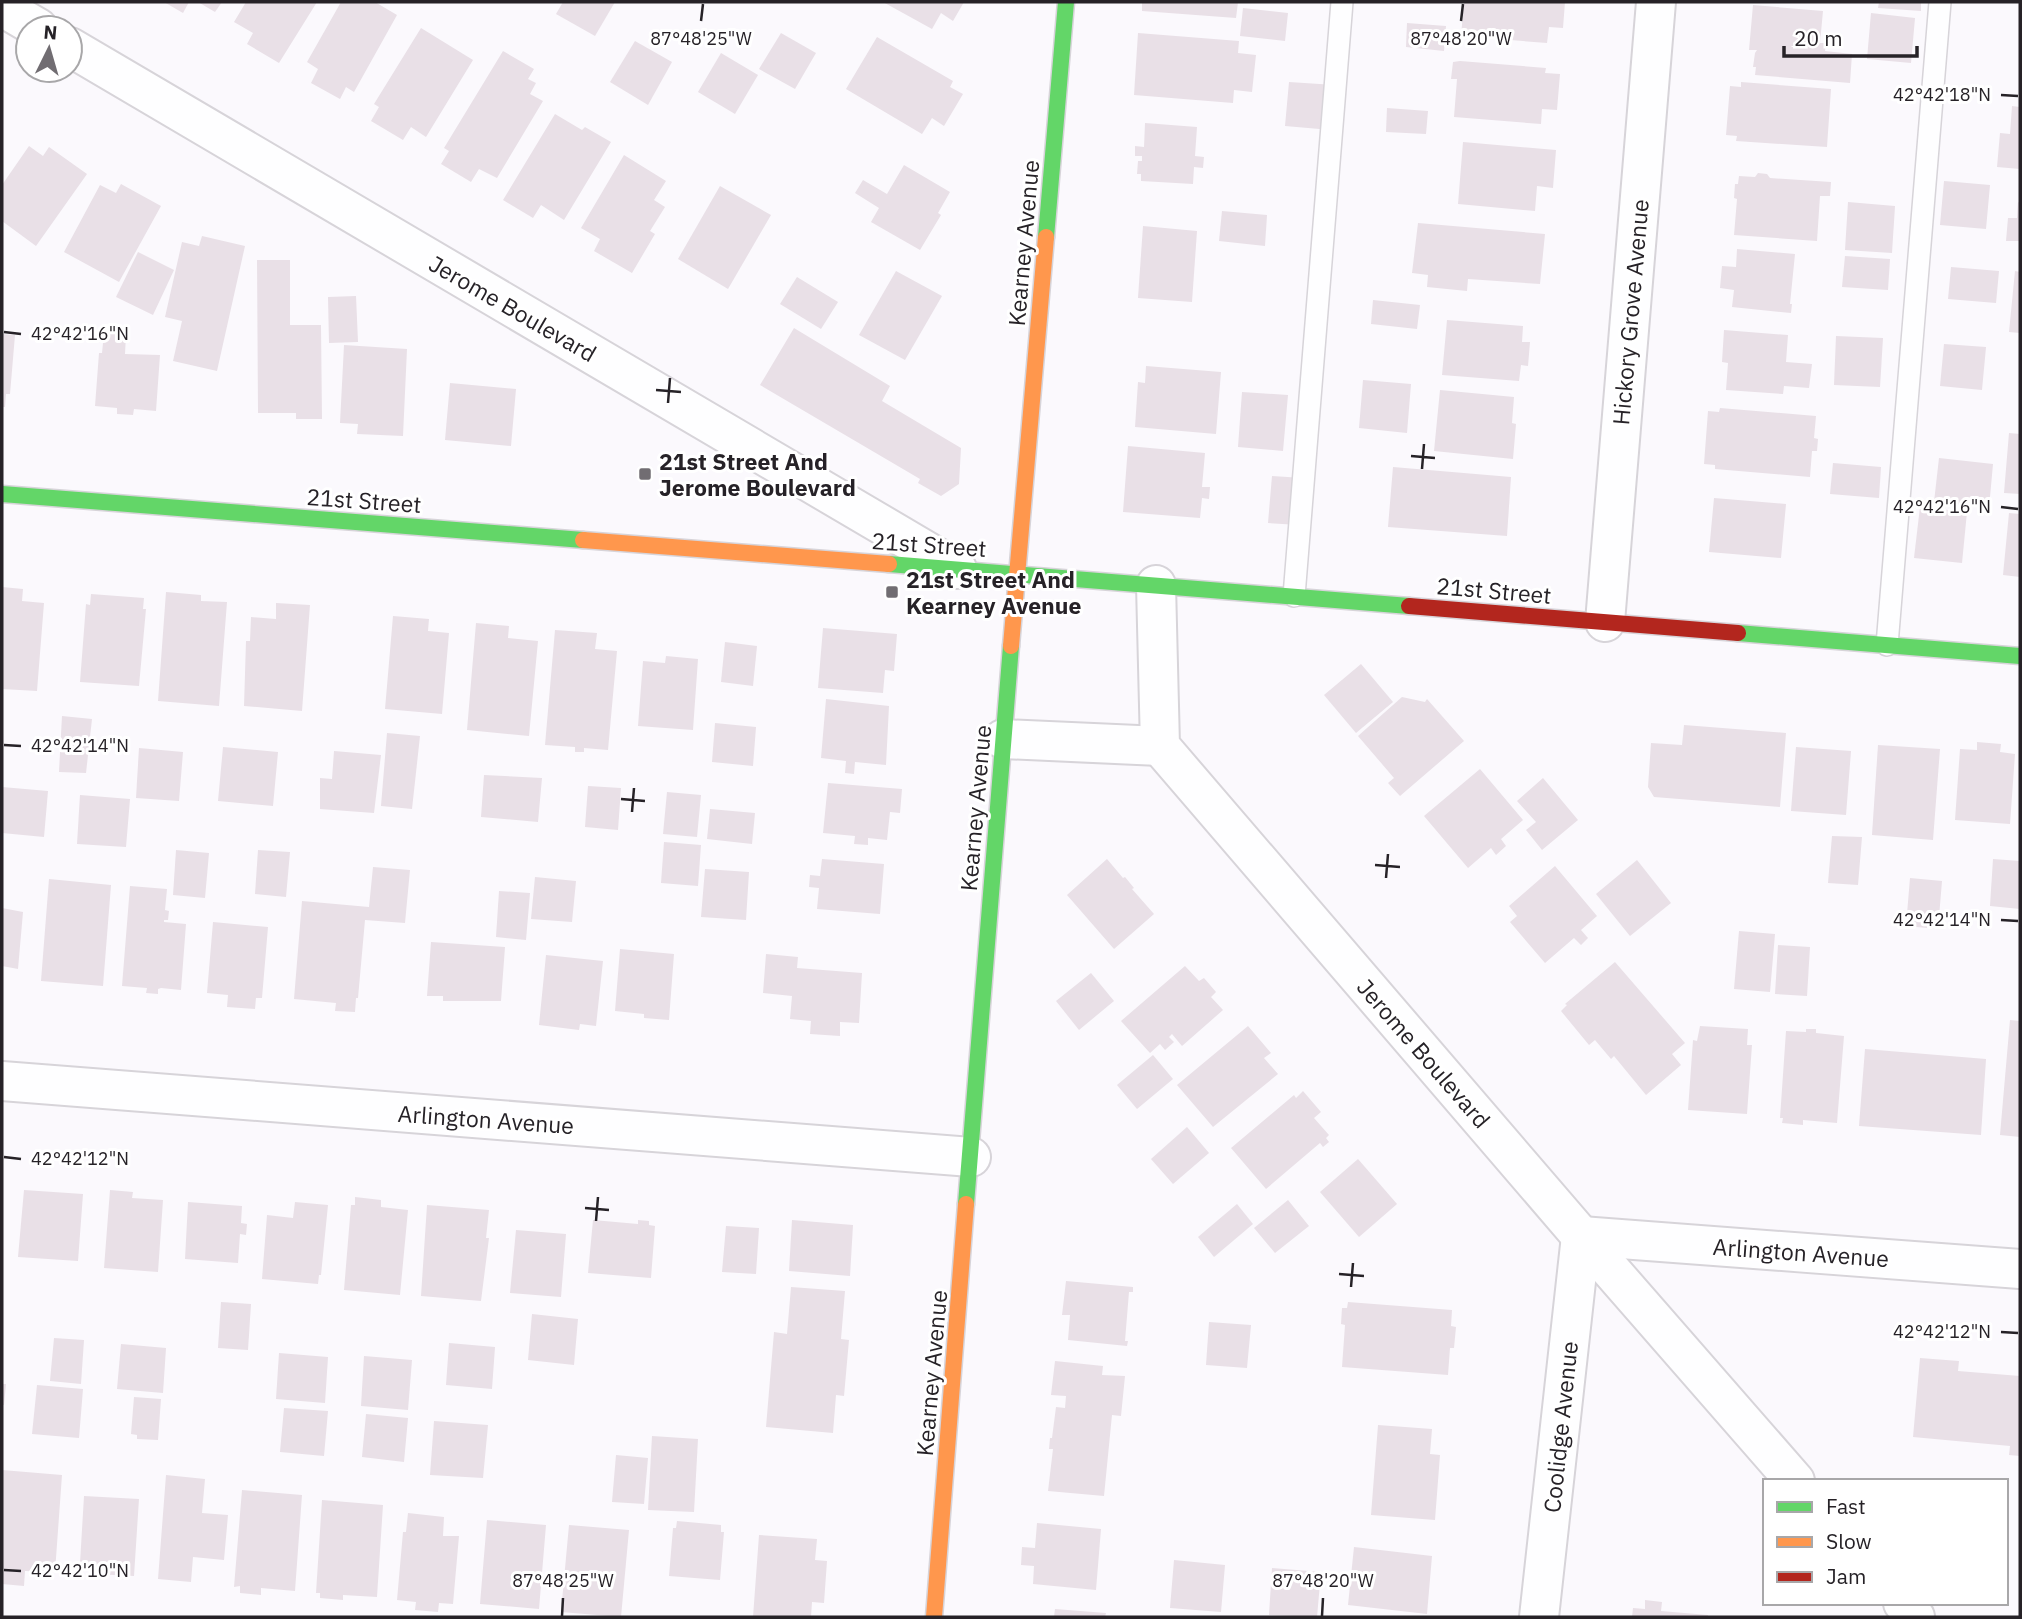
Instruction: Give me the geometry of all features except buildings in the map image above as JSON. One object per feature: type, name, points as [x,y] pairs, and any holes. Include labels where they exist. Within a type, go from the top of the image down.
[{"type":"street","name":"Kearney Avenue","points":[[934,1617],[1003,739],[1066,2]]},
{"type":"street","name":"Hickory Grove Avenue","points":[[1605,622],[1656,2]]},
{"type":"street","name":"Jerome Boulevard","points":[[84,55],[957,569]]},
{"type":"street","name":"21st Street","points":[[2,494],[2020,656]]},
{"type":"street","points":[[1003,739],[1160,746],[1156,585]]},
{"type":"street","name":"Jerome Boulevard","points":[[1160,746],[1581,1236],[1794,1479]]},
{"type":"street","name":"Arlington Avenue","points":[[2,1081],[971,1157]]},
{"type":"street","name":"Arlington Avenue","points":[[1581,1236],[2020,1269]]},
{"type":"street","name":"Coolidge Avenue","points":[[1539,1617],[1581,1236]]},
{"type":"lane","points":[[1294,596],[1342,2]]},
{"type":"lane","points":[[1887,645],[1940,2]]},
{"type":"traffic: fast","points":[[1046,237],[1066,2]]},
{"type":"traffic: fast","points":[[2,494],[583,540]]},
{"type":"traffic: fast","points":[[889,564],[1409,606]]},
{"type":"traffic: fast","points":[[1738,633],[2020,656]]},
{"type":"traffic: fast","points":[[966,1204],[1011,646]]},
{"type":"traffic: slow","points":[[1011,646],[1046,237]]},
{"type":"traffic: slow","points":[[583,540],[889,564]]},
{"type":"traffic: slow","points":[[934,1617],[966,1204]]},
{"type":"traffic: jam","points":[[1409,606],[1738,633]]},
{"type":"place","name":"21st Street And Jerome Boulevard","points":[[645,474]]},
{"type":"place","name":"21st Street And Kearney Avenue","points":[[892,592]]}]
